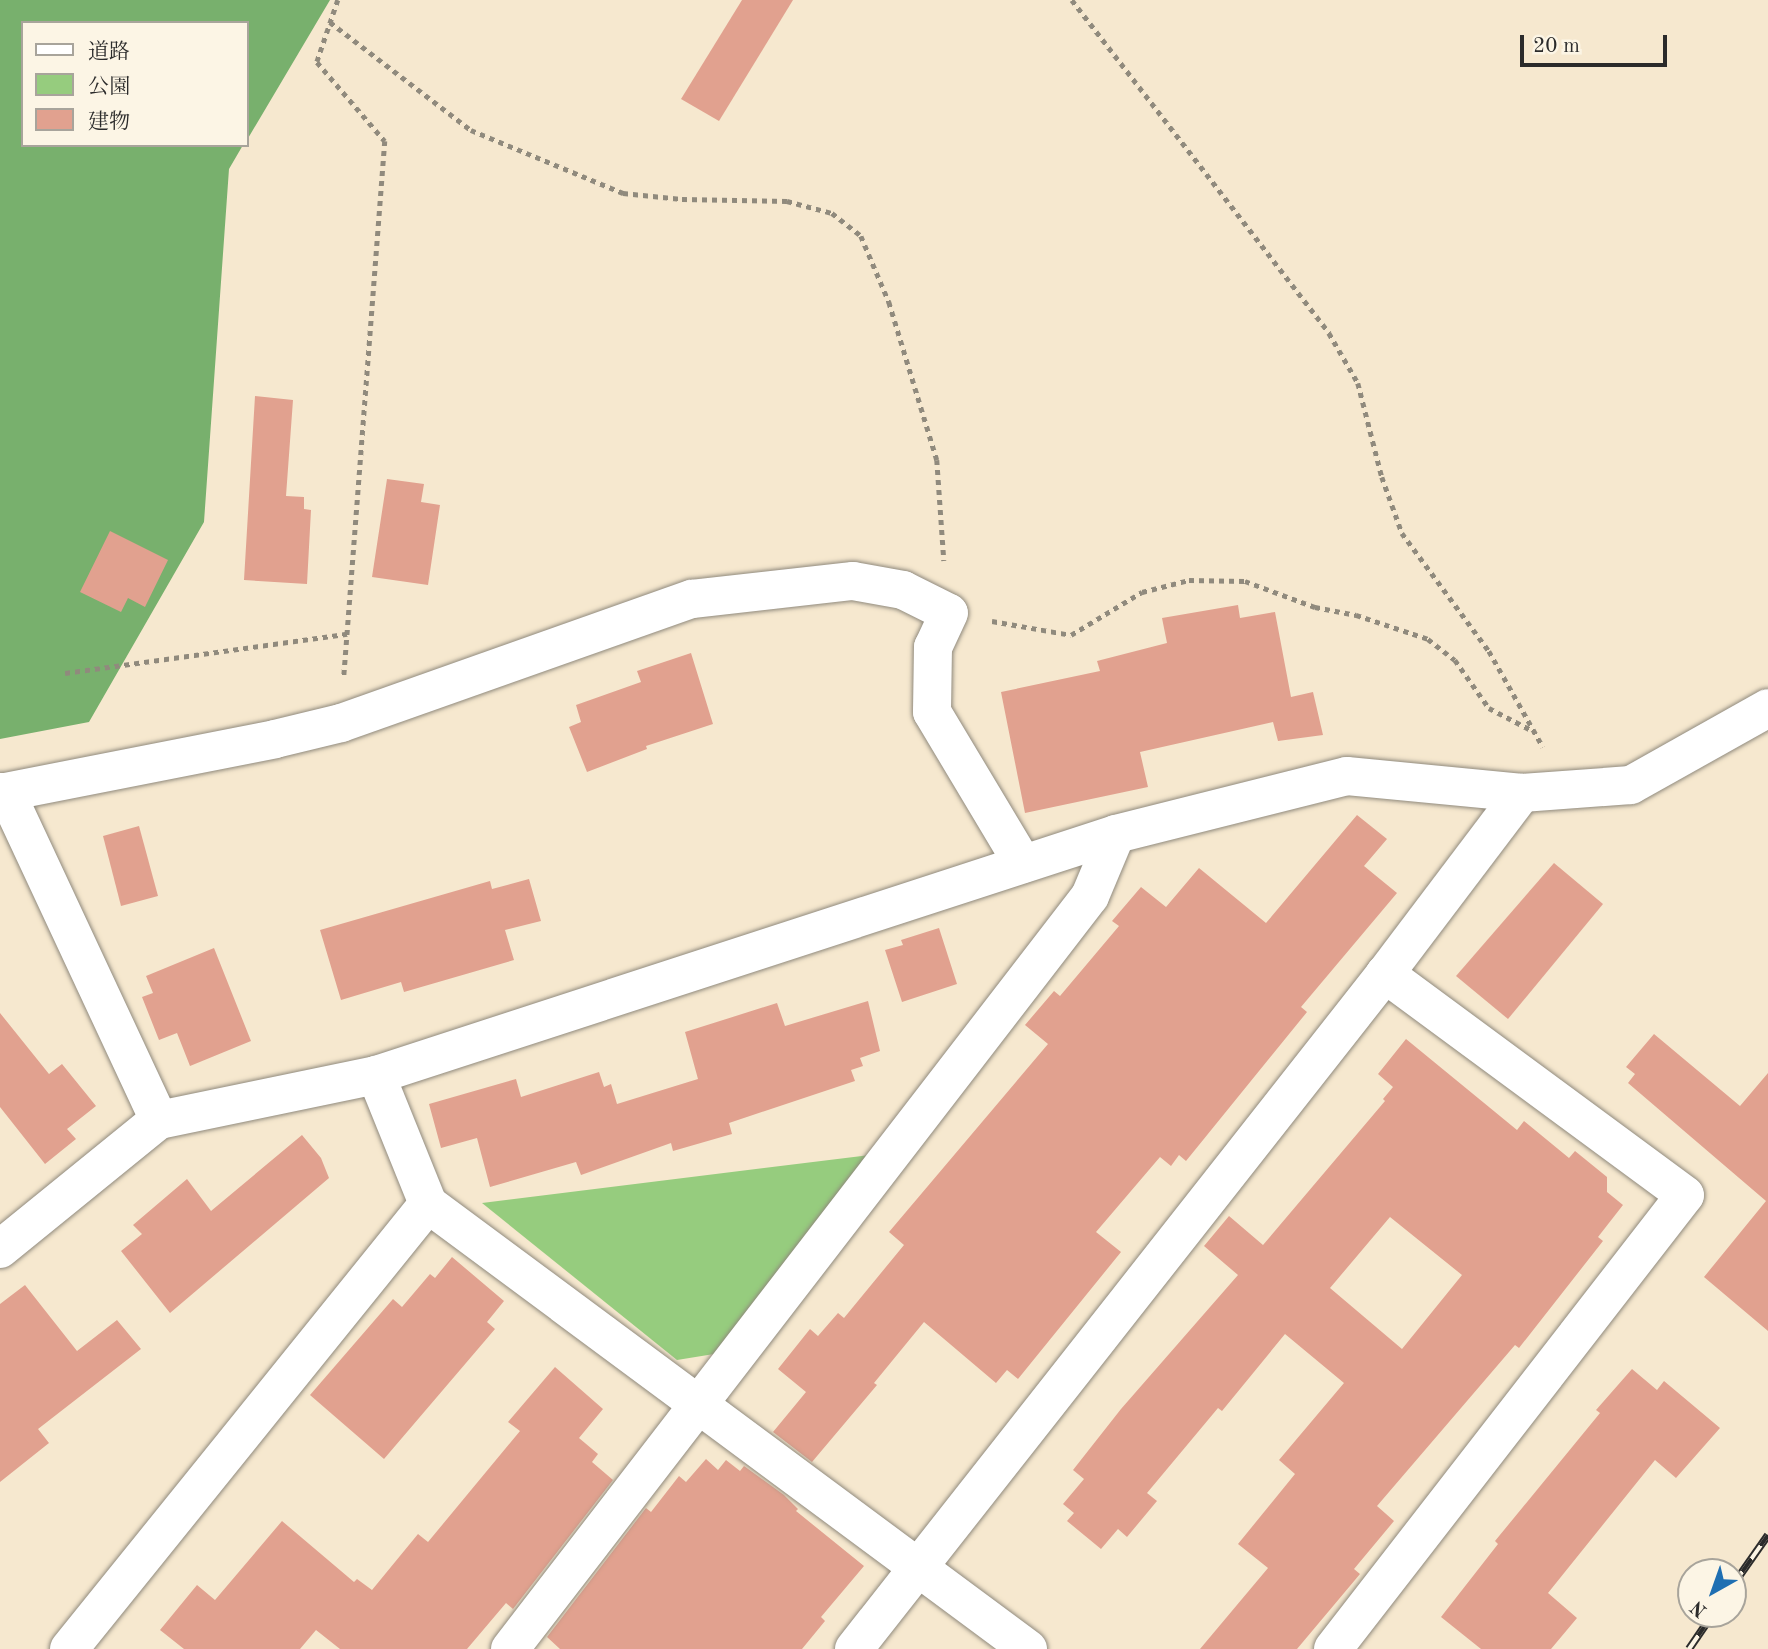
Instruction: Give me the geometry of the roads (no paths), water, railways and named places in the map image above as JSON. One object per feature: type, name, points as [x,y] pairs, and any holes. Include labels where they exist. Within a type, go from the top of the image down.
[{"type":"street","points":[[159,1120],[3,792],[275,739],[341,723],[692,600],[853,581],[903,590],[949,613],[933,648],[932,712],[1023,864]]},
{"type":"street","points":[[0,1249],[159,1120],[376,1075],[1116,834],[1347,776],[1522,793],[1631,785],[1768,708]]},
{"type":"street","points":[[854,1649],[1385,974],[1522,793]]},
{"type":"street","points":[[510,1649],[1090,896],[1116,834]]},
{"type":"street","points":[[1333,1649],[1685,1195],[1385,974]]},
{"type":"street","points":[[376,1075],[428,1204],[698,1406],[919,1565],[1028,1649]]},
{"type":"street","points":[[69,1649],[428,1204]]},
{"type":"railway","points":[[1747,1565],[1768,1535]]},
{"type":"railway","points":[[1689,1649],[1703,1628]]}]
